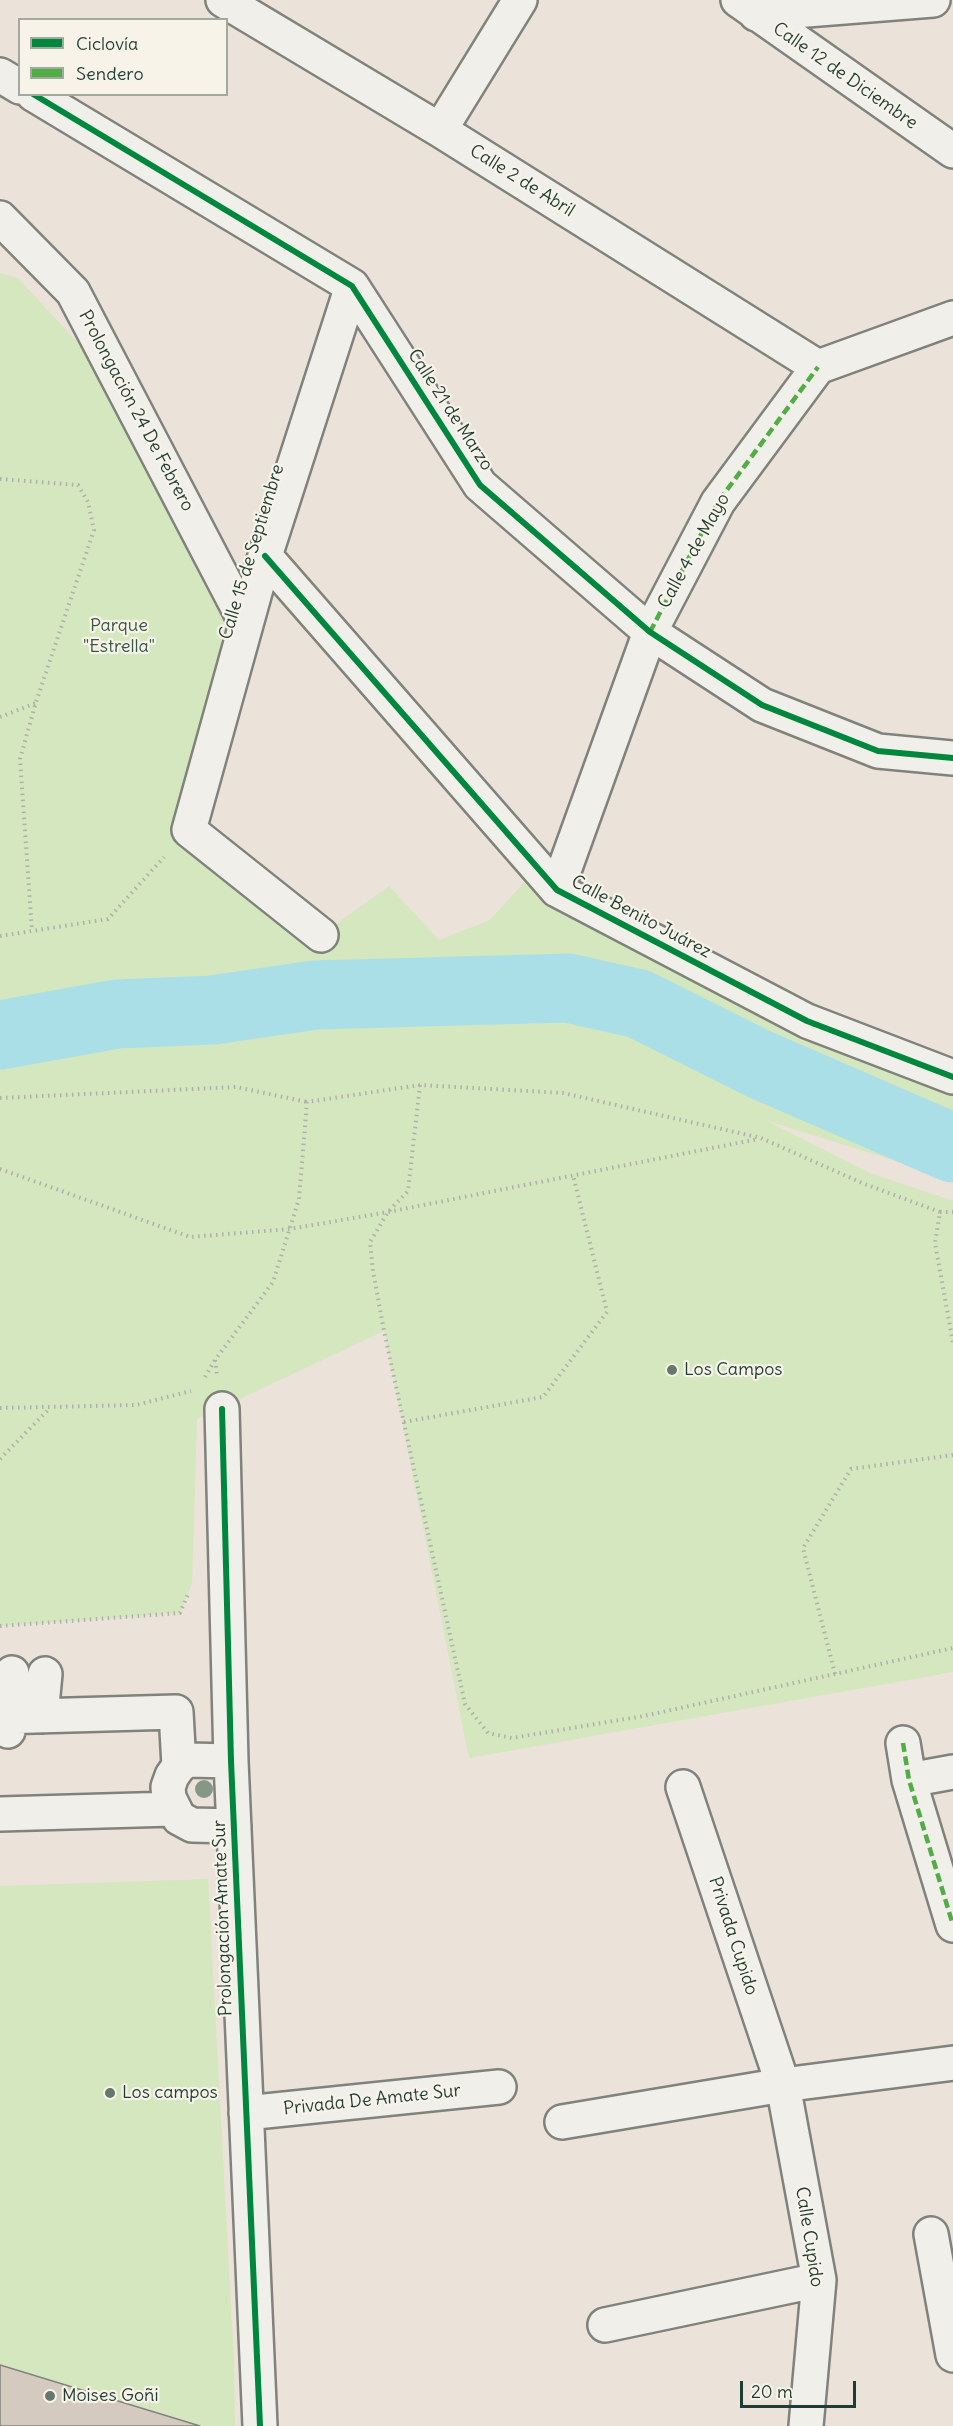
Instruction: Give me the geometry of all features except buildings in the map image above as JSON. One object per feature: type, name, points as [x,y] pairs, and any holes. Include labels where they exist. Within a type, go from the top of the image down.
[{"type":"street","name":"Calle 2 de Abril","points":[[223,0],[440,129],[818,367]]},
{"type":"street","points":[[440,129],[520,0]]},
{"type":"street","points":[[747,7],[933,0]]},
{"type":"street","name":"Calle 12 de Diciembre","points":[[747,7],[953,151]]},
{"type":"street","points":[[0,75],[18,86]]},
{"type":"street","name":"Calle 21 de Marzo","points":[[36,96],[352,286],[480,485],[650,632],[762,705],[878,751],[953,758]]},
{"type":"street","name":"Prolongación 24 De Febrero","points":[[0,218],[73,292],[246,623]]},
{"type":"street","name":"Calle 15 de Septiembre","points":[[189,830],[264,556],[352,286]]},
{"type":"street","points":[[818,367],[953,318]]},
{"type":"street","name":"Calle 4 de Mayo","points":[[557,891],[650,632],[718,502],[818,367]]},
{"type":"street","name":"Calle Benito Juárez","points":[[264,556],[557,891],[807,1021],[953,1077]]},
{"type":"street","points":[[189,830],[321,935]]},
{"type":"street","name":"Prolongación Amate Sur","points":[[210,1399],[231,1761],[260,2426]]},
{"type":"street","points":[[69,1720],[37,1673],[69,1720]]},
{"type":"street","points":[[69,1720],[176,1712],[178,1766]]},
{"type":"street","points":[[903,1743],[909,1780],[953,1925]]},
{"type":"street","points":[[78,1813],[169,1798],[168,1787],[172,1776],[178,1766],[188,1760],[231,1761]]},
{"type":"street","points":[[909,1780],[953,1772]]},
{"type":"street","name":"Privada Cupido","points":[[683,1787],[783,2085]]},
{"type":"street","points":[[78,1813],[179,1818],[192,1825],[234,1826]]},
{"type":"street","points":[[562,2122],[783,2085],[953,2063]]},
{"type":"street","name":"Calle Cupido","points":[[783,2085],[819,2280],[806,2426]]},
{"type":"street","name":"Privada De Amate Sur","points":[[246,2113],[499,2086]]},
{"type":"street","points":[[931,2234],[953,2355]]},
{"type":"street","points":[[605,2325],[819,2280]]},
{"type":"path","points":[[0,479],[78,485],[88,502],[94,530],[36,702],[20,759],[32,931]]},
{"type":"path","points":[[0,717],[36,702]]},
{"type":"path","points":[[0,936],[108,919],[189,830]]},
{"type":"path","points":[[953,1212],[940,1212],[862,1183],[761,1138],[563,1094],[420,1085],[408,1191],[388,1212],[370,1242],[384,1331],[465,1704],[488,1733],[512,1738],[633,1718],[953,1648]]},
{"type":"path","points":[[0,1098],[236,1087],[308,1102]]},
{"type":"path","points":[[0,1169],[190,1237],[290,1229],[388,1212],[761,1138]]},
{"type":"path","points":[[404,1422],[543,1396],[607,1312],[573,1175]]},
{"type":"path","points":[[940,1212],[935,1243],[953,1343]]},
{"type":"path","points":[[0,1408],[136,1405],[210,1399]]},
{"type":"path","points":[[0,1459],[51,1407]]},
{"type":"path","points":[[835,1674],[803,1548],[851,1469],[953,1455]]},
{"type":"green space","name":"Los Campos","points":[[0,273],[18,278],[127,396],[246,623],[189,830],[321,935],[389,886],[439,940],[490,920],[537,868],[953,1077],[953,1179],[765,1120],[870,1173],[953,1201],[953,1672],[469,1758],[384,1331],[197,1419],[192,1584],[180,1613],[0,1626]]},
{"type":"green space","name":"Los campos","points":[[208,1879],[234,2363],[235,2426],[200,2426],[0,2365],[0,1886]]},
{"type":"waterway","points":[[0,1035],[117,1014],[213,1010],[315,995],[568,988],[639,1004],[759,1064],[953,1148]]},
{"type":"marked path","points":[[650,632],[718,502],[818,367]]},
{"type":"marked path","points":[[903,1743],[909,1780],[953,1925]]},
{"type":"cycle path","points":[[36,96],[352,286],[480,485],[650,632],[762,705],[878,751],[953,758]]},
{"type":"cycle path","points":[[265,556],[557,890],[807,1021],[953,1077]]},
{"type":"cycle path","points":[[222,1409],[231,1761],[260,2426]]},
{"type":"place","name":"Los Campos","points":[[672,1370]]},
{"type":"place","name":"Los campos","points":[[110,2093]]},
{"type":"place","name":"Moises Goñi","points":[[50,2396]]},
{"type":"park label","name":"Parque \"Estrella\"","points":[[119,636]]}]
